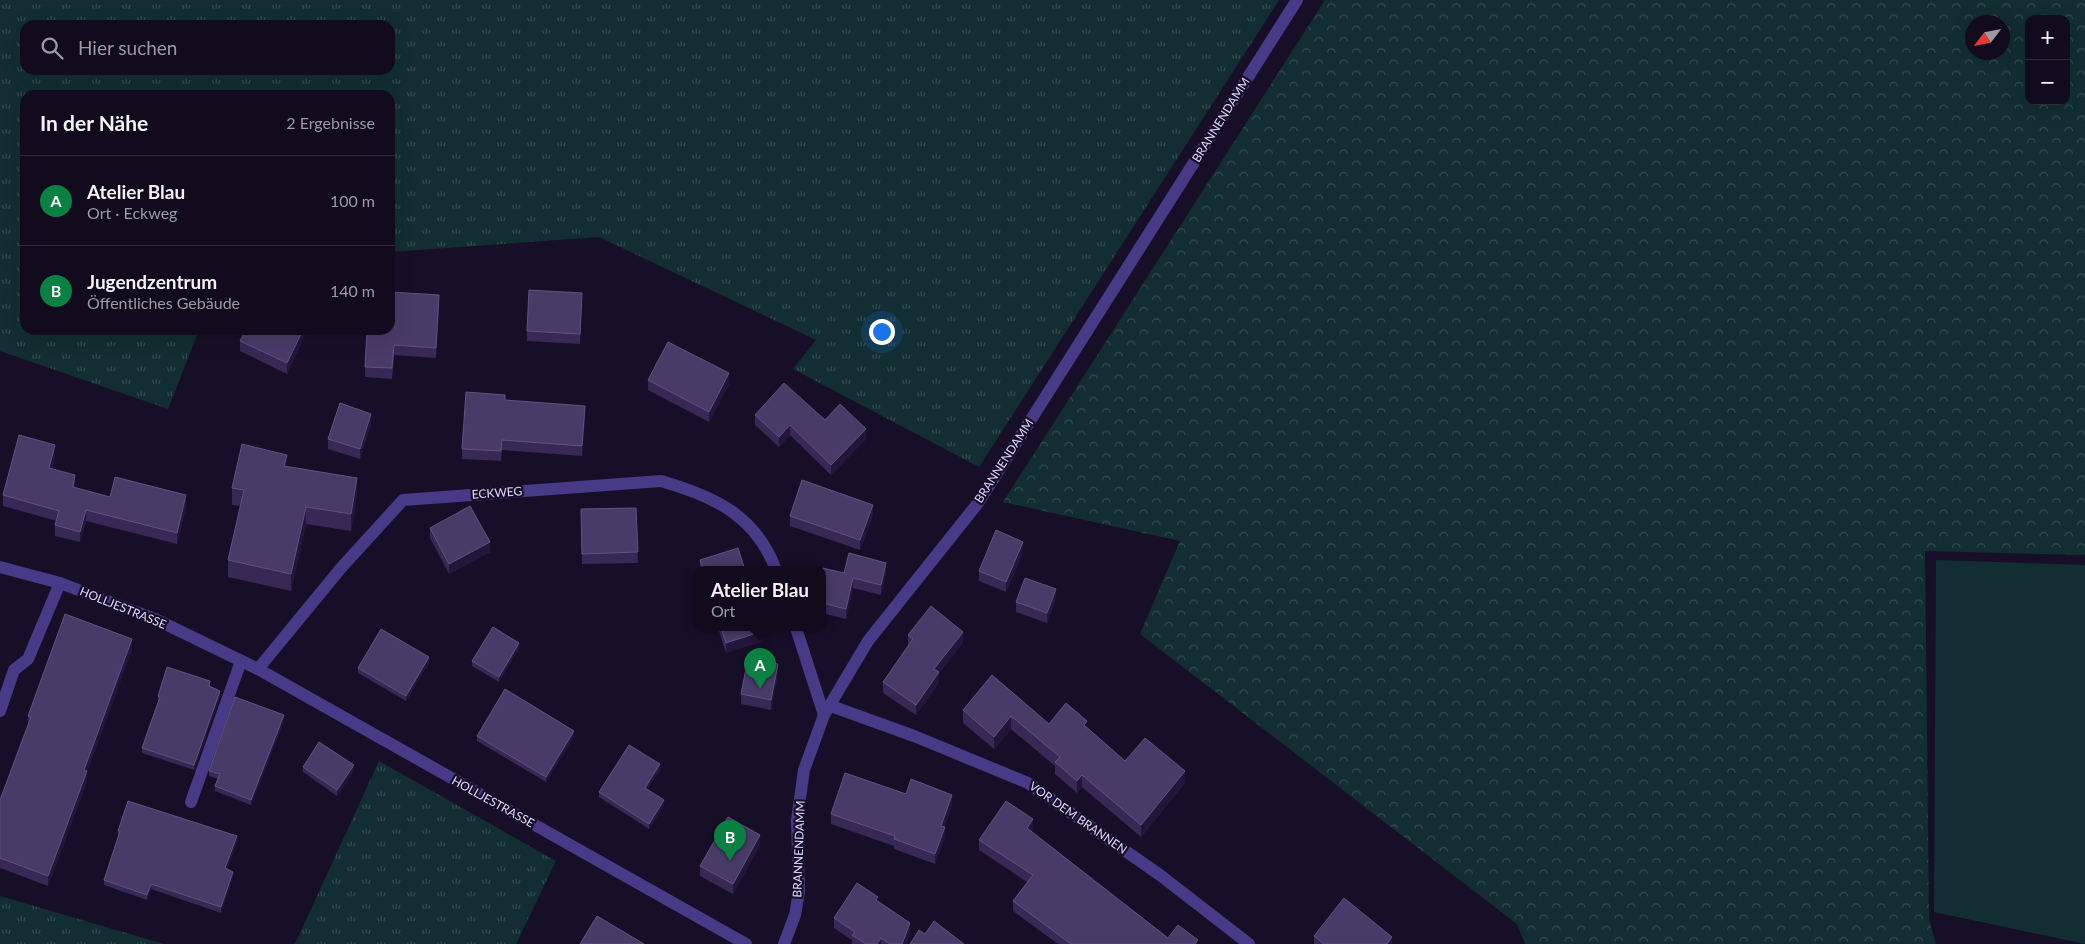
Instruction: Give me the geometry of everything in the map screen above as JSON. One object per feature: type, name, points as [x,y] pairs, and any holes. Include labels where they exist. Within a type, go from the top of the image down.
[{"type":"street","name":"BRANNENDAMM","points":[[784,944],[795,915],[799,892],[797,820],[804,770],[828,711],[868,641],[978,503],[1298,0]]},
{"type":"street","name":"ECKWEG","points":[[258,669],[341,568],[403,500],[661,481],[698,492],[728,507],[756,534],[771,556],[775,566]]},
{"type":"street","name":"HOLLJESTRASSE","points":[[0,567],[60,583],[155,618],[258,669],[746,944]]},
{"type":"street","points":[[0,711],[14,670],[28,659],[60,583]]},
{"type":"street","points":[[797,631],[828,711]]},
{"type":"street","points":[[191,802],[241,662]]},
{"type":"street","name":"VOR DEM BRANNEN","points":[[828,711],[914,736],[1028,783],[1160,875],[1249,944]]},
{"type":"green space","points":[[0,0],[1279,0],[979,467],[793,369],[816,340],[599,237],[395,252],[395,90],[20,90],[20,335],[197,335],[168,409],[0,351]]},
{"type":"green space","points":[[1325,0],[2085,0],[2085,555],[1925,551],[1929,919],[1936,944],[1525,944],[1517,924],[1140,634],[1180,541],[1003,502]]},
{"type":"green space","points":[[1936,560],[2085,565],[2085,944],[1934,912]]},
{"type":"green space","points":[[379,761],[556,861],[516,944],[295,944]]},
{"type":"green space","points":[[0,896],[164,944],[0,944]]},
{"type":"building","points":[[529,290],[582,293],[580,334],[527,331]]},
{"type":"building","points":[[395,292],[439,295],[436,348],[394,345],[392,368],[365,367],[367,335],[395,335]]},
{"type":"building","points":[[243,335],[301,335],[287,363],[240,341]]},
{"type":"building","points":[[668,342],[729,373],[709,412],[648,380]]},
{"type":"building","points":[[784,383],[825,420],[840,404],[866,429],[831,465],[790,425],[779,437],[755,415]]},
{"type":"building","points":[[466,392],[505,395],[505,400],[585,406],[582,446],[502,440],[501,451],[462,449]]},
{"type":"building","points":[[340,403],[371,414],[360,449],[328,439]]},
{"type":"building","points":[[19,435],[55,445],[49,468],[75,475],[73,487],[110,497],[115,477],[186,495],[177,533],[86,510],[80,532],[55,525],[59,511],[3,495]]},
{"type":"building","points":[[242,444],[287,455],[284,466],[357,478],[351,514],[306,507],[291,574],[228,560],[244,490],[232,488]]},
{"type":"building","points":[[802,480],[873,505],[860,540],[790,516]]},
{"type":"building","points":[[470,506],[490,542],[449,564],[430,528]]},
{"type":"building","points":[[636,508],[638,552],[582,554],[581,509]]},
{"type":"building","points":[[996,530],[1023,542],[1006,582],[979,571]]},
{"type":"building","points":[[738,548],[744,566],[702,566],[700,560]]},
{"type":"building","points":[[849,553],[886,563],[881,585],[853,578],[846,609],[826,604],[826,569],[844,573]]},
{"type":"building","points":[[1025,578],[1056,589],[1047,613],[1016,602]]},
{"type":"building","points":[[931,606],[963,632],[934,669],[939,672],[916,705],[883,682],[913,639],[908,635]]},
{"type":"building","points":[[65,614],[132,639],[84,770],[87,771],[48,876],[0,858],[0,800],[31,717],[28,716]]},
{"type":"building","points":[[493,627],[519,643],[499,677],[472,661]]},
{"type":"building","points":[[381,629],[429,657],[406,696],[358,668]]},
{"type":"building","points":[[722,631],[763,631],[726,643]]},
{"type":"building","points":[[748,658],[778,664],[771,700],[741,694]]},
{"type":"building","points":[[167,667],[210,681],[209,686],[220,691],[194,765],[142,748],[160,697],[158,696]]},
{"type":"building","points":[[992,675],[1049,724],[1066,703],[1087,721],[1084,725],[1125,761],[1145,738],[1185,771],[1141,825],[1082,775],[1077,781],[1055,762],[1060,757],[1011,716],[994,737],[963,710]]},
{"type":"building","points":[[505,689],[574,731],[546,777],[477,736]]},
{"type":"building","points":[[235,697],[284,715],[251,800],[215,786],[220,774],[209,771]]},
{"type":"building","points":[[319,742],[354,765],[337,790],[303,767]]},
{"type":"building","points":[[629,745],[660,764],[645,788],[664,800],[649,824],[599,792]]},
{"type":"building","points":[[845,773],[906,794],[911,779],[952,795],[941,826],[945,827],[935,854],[894,839],[895,836],[831,814]]},
{"type":"building","points":[[128,801],[237,836],[225,868],[233,872],[221,907],[151,884],[147,895],[104,880]]},
{"type":"building","points":[[1006,801],[1033,819],[1027,828],[1168,938],[1178,925],[1198,940],[1195,944],[1071,944],[1013,901],[1033,875],[979,840]]},
{"type":"building","points":[[728,817],[760,835],[733,884],[700,866]]},
{"type":"building","points":[[857,883],[878,897],[876,900],[910,923],[902,944],[890,944],[881,938],[877,944],[866,944],[852,935],[855,932],[834,918]]},
{"type":"building","points":[[1344,898],[1392,937],[1387,944],[1324,944],[1314,936]]},
{"type":"building","points":[[597,916],[644,944],[580,944]]},
{"type":"building","points":[[934,921],[964,944],[910,944],[919,930],[925,934]]},
{"type":"place","name":"Atelier Blau","points":[[760,689]]},
{"type":"place","name":"Jugendzentrum","points":[[730,861]]}]
